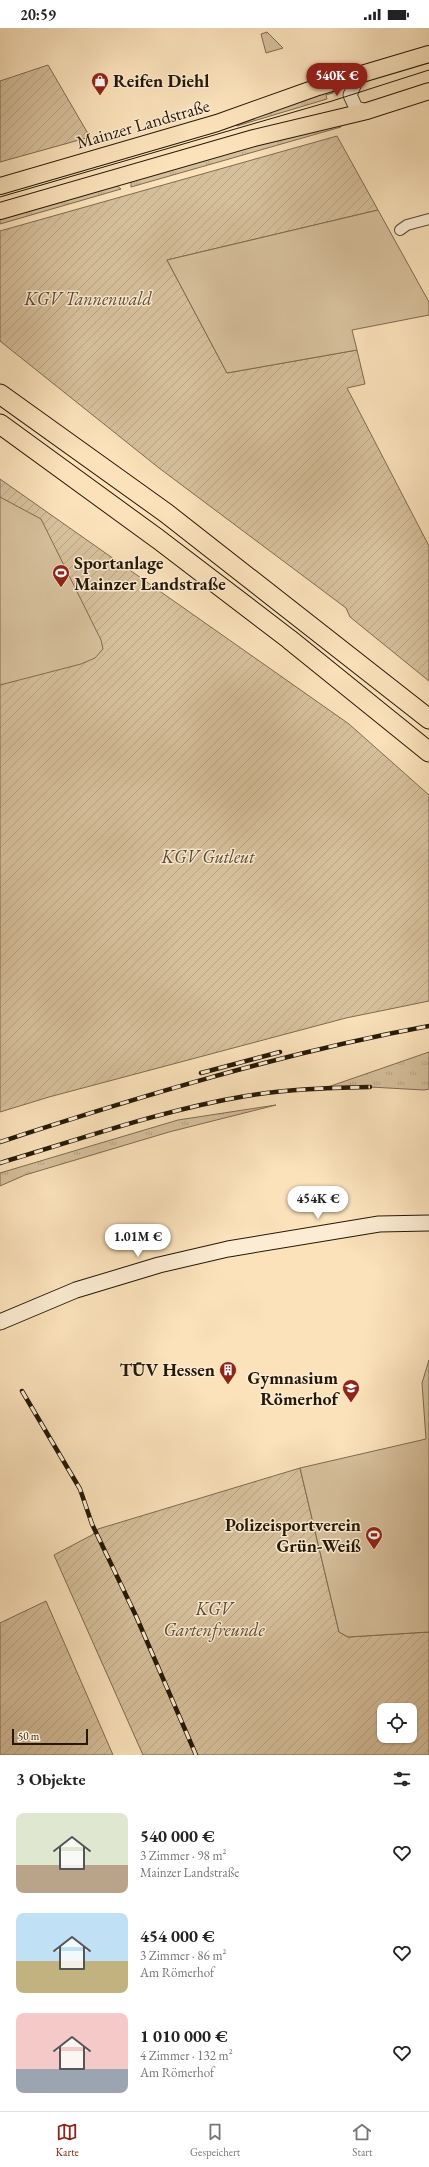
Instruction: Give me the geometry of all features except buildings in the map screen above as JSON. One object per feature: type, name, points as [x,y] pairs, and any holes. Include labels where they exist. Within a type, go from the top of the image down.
[{"type":"highway","points":[[0,394],[166,513],[429,719]]},
{"type":"highway","points":[[0,424],[158,539],[289,639],[429,752]]},
{"type":"main road","name":"Mainzer Landstraße","points":[[0,186],[217,123],[318,87],[429,54]]},
{"type":"main road","points":[[0,211],[254,138],[367,111],[429,91]]},
{"type":"main road","points":[[0,1322],[76,1290],[159,1265],[228,1249],[380,1224],[429,1223]]},
{"type":"street","points":[[365,73],[354,83],[350,95],[356,108],[367,111]]},
{"type":"street","points":[[400,230],[407,225],[429,219]]},
{"type":"green space","points":[[267,32],[283,48],[266,53],[261,34]]},
{"type":"green space","points":[[48,65],[90,137],[0,162],[0,81]]},
{"type":"green space","points":[[332,89],[333,93],[326,95],[327,99],[237,126],[236,124]]},
{"type":"green space","points":[[340,123],[341,127],[131,187],[131,181],[136,178]]},
{"type":"green space","name":"KGV Tannenwald","points":[[337,136],[378,210],[167,260],[227,373],[357,350],[365,384],[347,388],[429,546],[429,681],[350,617],[346,608],[159,468],[0,341],[0,231]]},
{"type":"green space","points":[[116,185],[121,189],[0,224],[0,217]]},
{"type":"green space","points":[[378,210],[429,302],[429,315],[352,330],[357,350],[227,373],[167,260]]},
{"type":"green space","name":"KGV Gutleut","points":[[0,479],[349,724],[429,795],[429,1001],[346,1018],[49,1097],[0,1112]]},
{"type":"green space","points":[[0,497],[41,519],[101,640],[103,649],[95,658],[81,664],[0,685]]},
{"type":"green space","points":[[429,1052],[429,1089],[370,1087],[325,1088]]},
{"type":"green space","points":[[276,1105],[169,1132],[25,1175],[0,1186],[0,1173],[178,1120]]},
{"type":"green space","name":"Polizeisportverein Grün-Weiß","points":[[429,1360],[429,1632],[348,1637],[339,1632],[300,1468],[426,1439],[422,1383]]},
{"type":"green space","name":"KGV Gartenfreunde","points":[[300,1468],[339,1632],[348,1637],[429,1632],[429,1755],[143,1755],[54,1555],[92,1535],[98,1529]]},
{"type":"green space","points":[[46,1601],[113,1755],[0,1755],[0,1623]]},
{"type":"tram line","points":[[0,197],[332,101],[429,70]]},
{"type":"railway","points":[[0,1142],[159,1092],[266,1062],[429,1026]]},
{"type":"railway","points":[[201,1073],[280,1052]]},
{"type":"railway","points":[[0,1163],[153,1117],[215,1102],[292,1090],[370,1087]]},
{"type":"railway","points":[[22,1391],[80,1489],[92,1524],[136,1616],[196,1755]]},
{"type":"place","name":"Reifen Diehl","points":[[100,96]]},
{"type":"place","name":"Sportanlage Mainzer Landstraße","points":[[61,588]]},
{"type":"place","name":"TÜV Hessen","points":[[228,1385]]},
{"type":"place","name":"Gymnasium Römerhof","points":[[351,1403]]},
{"type":"place","name":"Polizeisportverein Grün-Weiß","points":[[374,1550]]}]
